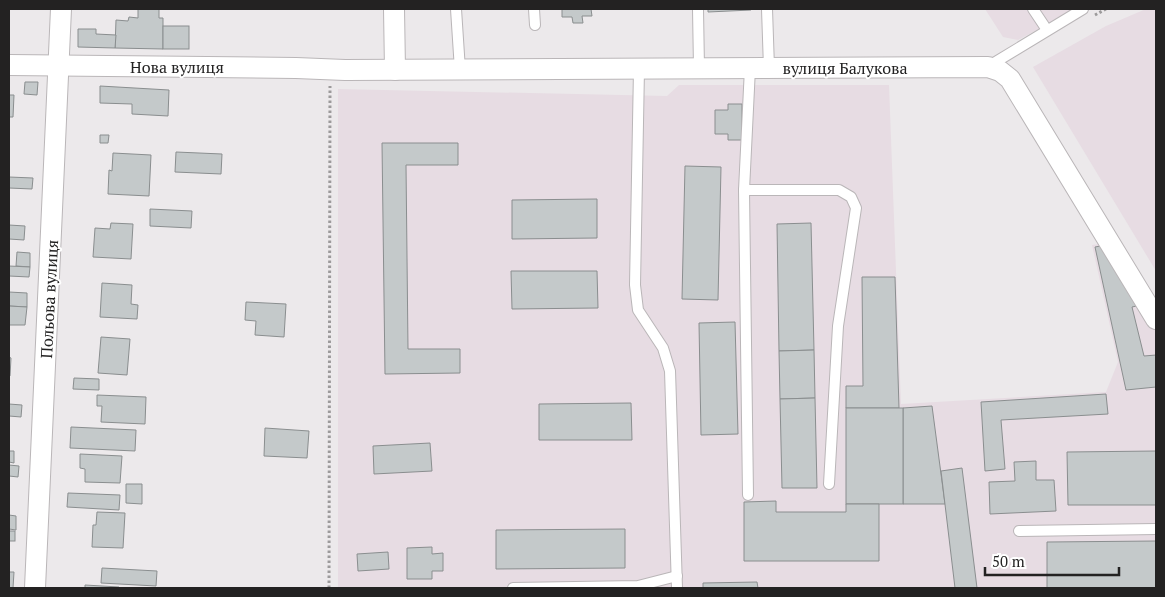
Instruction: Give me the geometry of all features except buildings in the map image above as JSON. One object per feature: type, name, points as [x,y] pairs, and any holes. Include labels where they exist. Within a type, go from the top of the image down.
[{"type":"street","name":"Польова вулиця","points":[[35,588],[60,66],[61,9]]},
{"type":"street","points":[[394,9],[395,70]]},
{"type":"street","name":"Нова вулиця","points":[[9,65],[395,70]]},
{"type":"street","name":"вулиця Балукова","points":[[395,70],[988,67],[1000,71],[1010,79],[1156,319]]},
{"type":"lane","points":[[456,9],[460,70]]},
{"type":"lane","points":[[534,9],[535,25]]},
{"type":"lane","points":[[698,9],[699,68]]},
{"type":"lane","points":[[748,495],[744,190],[767,9]]},
{"type":"lane","points":[[1033,9],[1047,30]]},
{"type":"lane","points":[[988,67],[1083,9]]},
{"type":"lane","points":[[639,69],[635,285],[638,310],[663,348],[670,370],[677,588]]},
{"type":"lane","points":[[744,190],[839,190],[851,196],[856,208],[838,326],[829,484]]},
{"type":"lane","points":[[1019,532],[1156,530]]},
{"type":"lane","points":[[513,588],[638,586],[677,576]]},
{"type":"path","points":[[329,588],[338,70]]},
{"type":"shaded area","points":[[985,9],[1076,9],[1018,40],[1003,37]]},
{"type":"shaded area","points":[[1146,9],[1156,9],[1156,271],[1033,67],[1106,26]]},
{"type":"shaded area","points":[[679,85],[889,85],[901,404],[1106,392],[1118,362],[1092,245],[1107,243],[1156,328],[1156,588],[338,588],[338,89],[667,96]]}]
